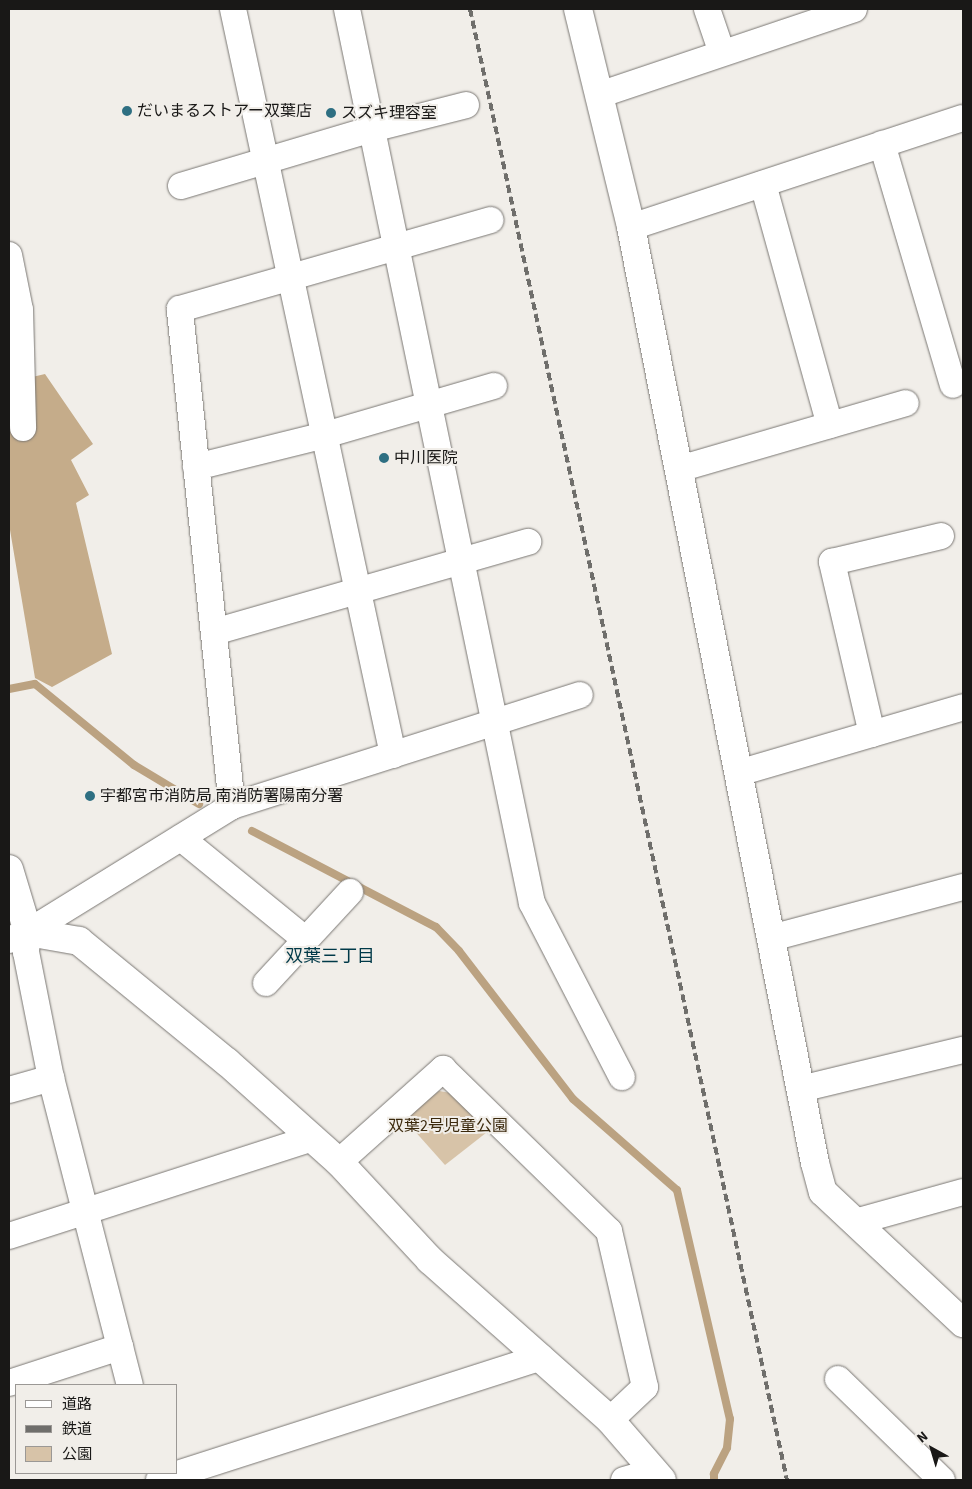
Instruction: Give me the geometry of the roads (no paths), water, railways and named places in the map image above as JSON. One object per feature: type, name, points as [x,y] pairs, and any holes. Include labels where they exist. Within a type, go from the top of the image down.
[{"type":"street","points":[[234,9],[393,755]]},
{"type":"street","points":[[347,9],[532,903],[622,1077]]},
{"type":"street","points":[[578,9],[631,226],[800,1089],[822,1192],[963,1323]]},
{"type":"street","points":[[706,9],[722,53]]},
{"type":"street","points":[[599,95],[854,9]]},
{"type":"street","points":[[181,186],[372,128],[466,105]]},
{"type":"street","points":[[631,226],[963,118]]},
{"type":"street","points":[[882,144],[953,385]]},
{"type":"street","points":[[762,184],[830,425]]},
{"type":"street","points":[[232,806],[180,309],[491,220]]},
{"type":"street","points":[[9,255],[20,310],[23,428]]},
{"type":"street","points":[[196,466],[324,436],[494,386]]},
{"type":"street","points":[[679,469],[906,403]]},
{"type":"street","points":[[872,734],[832,562],[941,536]]},
{"type":"street","points":[[214,632],[528,542]]},
{"type":"street","points":[[18,936],[232,806],[580,695]]},
{"type":"street","points":[[738,773],[963,707]]},
{"type":"street","points":[[181,838],[306,940]]},
{"type":"street","points":[[9,869],[18,936],[26,952],[51,1078],[130,1384]]},
{"type":"street","points":[[771,938],[963,887]]},
{"type":"street","points":[[266,983],[350,892]]},
{"type":"street","points":[[18,936],[79,940],[227,1062],[339,1162],[430,1260],[610,1420],[658,1475]]},
{"type":"street","points":[[800,1089],[963,1050]]},
{"type":"street","points":[[339,1162],[443,1069],[609,1231],[645,1387],[610,1420]]},
{"type":"street","points":[[9,1090],[51,1078]]},
{"type":"street","points":[[9,1236],[312,1138]]},
{"type":"street","points":[[855,1222],[963,1192]]},
{"type":"street","points":[[9,1383],[120,1347]]},
{"type":"street","points":[[178,1474],[541,1357]]},
{"type":"street","points":[[838,1379],[942,1480]]},
{"type":"street","points":[[159,1480],[178,1474]]},
{"type":"street","points":[[624,1480],[658,1475]]},
{"type":"waterway","points":[[9,689],[35,684],[134,765],[199,804]]},
{"type":"waterway","points":[[252,831],[436,927],[459,951],[573,1099],[677,1190],[730,1419],[727,1448],[714,1474],[714,1480]]},
{"type":"railway","points":[[470,9],[787,1480]]},
{"type":"place","name":"だいまるストアー双葉店","points":[[127,111]]},
{"type":"place","name":"スズキ理容室","points":[[331,113]]},
{"type":"place","name":"中川医院","points":[[384,458]]},
{"type":"place","name":"宇都宮市消防局 南消防署陽南分署","points":[[90,796]]},
{"type":"district","name":"双葉三丁目","points":[[330,957]]},
{"type":"park label","name":"双葉2号児童公園","points":[[448,1126]]}]
